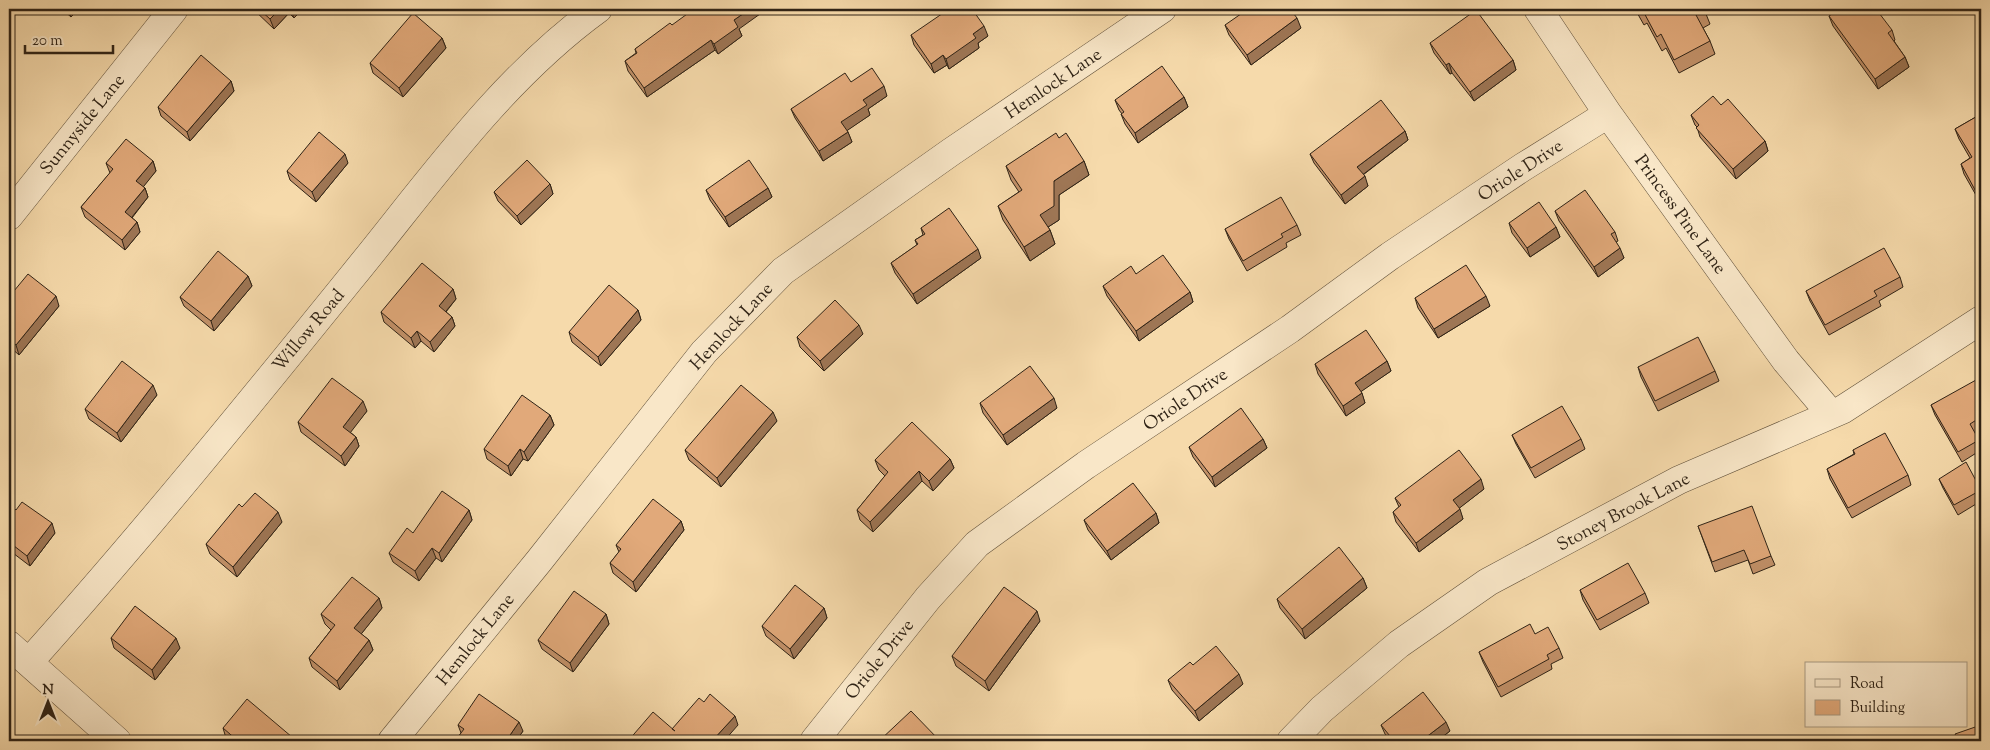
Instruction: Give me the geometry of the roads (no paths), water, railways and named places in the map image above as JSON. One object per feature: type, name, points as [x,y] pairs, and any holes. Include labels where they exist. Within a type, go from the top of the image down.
[{"type":"street","name":"Sunnyside Lane","points":[[9,216],[174,9]]},
{"type":"street","name":"Willow Road","points":[[19,654],[343,289],[497,99],[542,54],[598,9]]},
{"type":"street","name":"Hemlock Lane","points":[[392,741],[539,561],[704,352],[783,271],[959,146],[1162,9]]},
{"type":"street","name":"Princess Pine Lane","points":[[1538,9],[1608,114],[1786,361],[1831,414]]},
{"type":"street","name":"Oriole Drive","points":[[814,741],[928,598],[977,544],[1086,465],[1290,329],[1390,256],[1523,167],[1608,114]]},
{"type":"street","name":"Stoney Brook Lane","points":[[1291,741],[1322,709],[1399,644],[1488,582],[1679,480],[1842,410],[1981,320]]},
{"type":"street","points":[[19,654],[117,741]]}]
